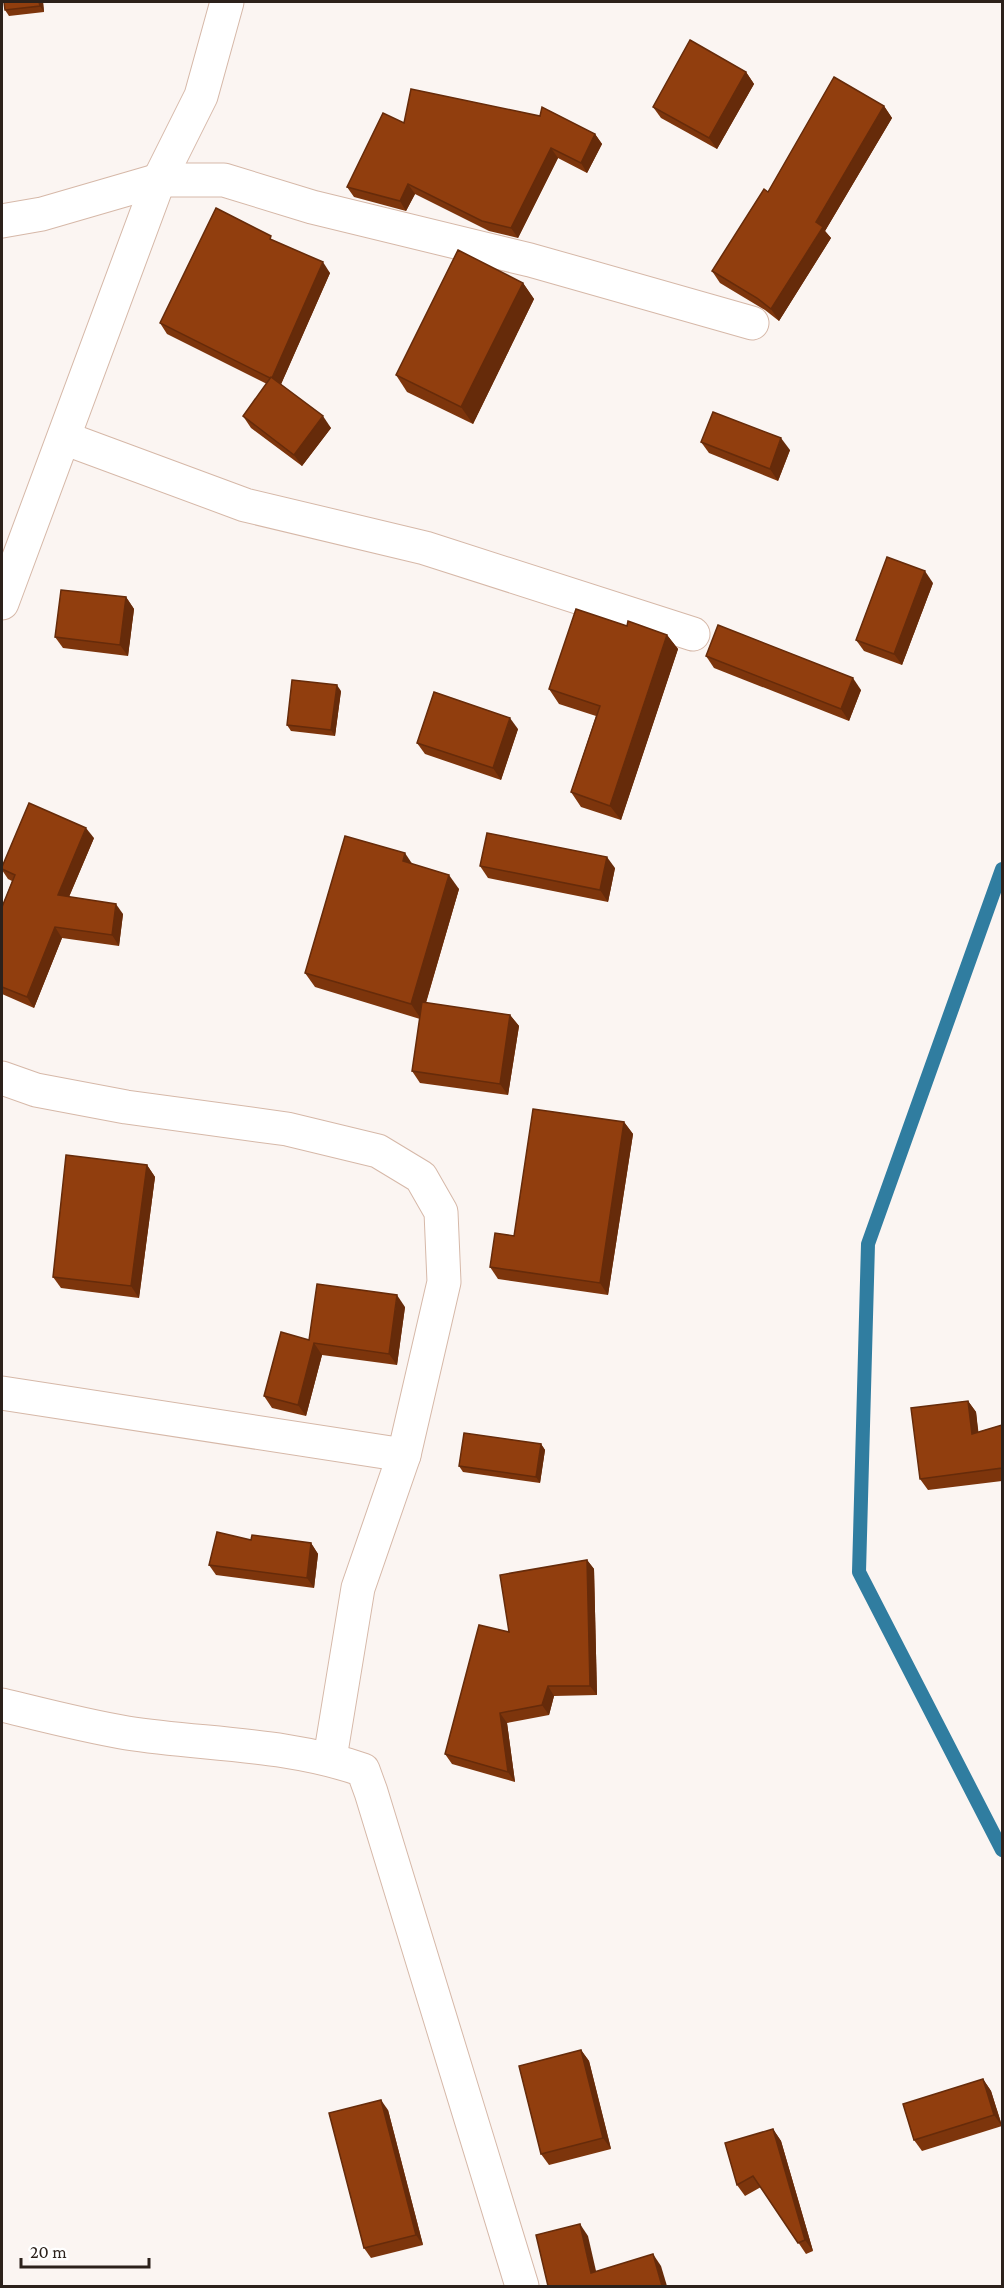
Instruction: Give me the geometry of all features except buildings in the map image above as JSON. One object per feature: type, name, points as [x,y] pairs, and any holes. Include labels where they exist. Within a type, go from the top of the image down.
[{"type":"street","points":[[2,603],[10,554],[64,438],[118,286],[159,180],[201,96],[227,2]]},
{"type":"street","points":[[2,221],[42,214],[159,180],[225,180],[312,207],[530,260],[752,323]]},
{"type":"street","points":[[64,438],[245,506],[425,548],[693,634]]},
{"type":"street","points":[[2,1078],[36,1089],[126,1107],[288,1129],[378,1151],[421,1177],[441,1212],[444,1282],[404,1455],[358,1588],[330,1758]]},
{"type":"street","points":[[2,1393],[404,1455]]},
{"type":"street","points":[[2,1705],[126,1732],[330,1758],[363,1770],[522,2286]]},
{"type":"waterway","points":[[1002,869],[868,1244],[859,1572],[1002,1850]]}]
